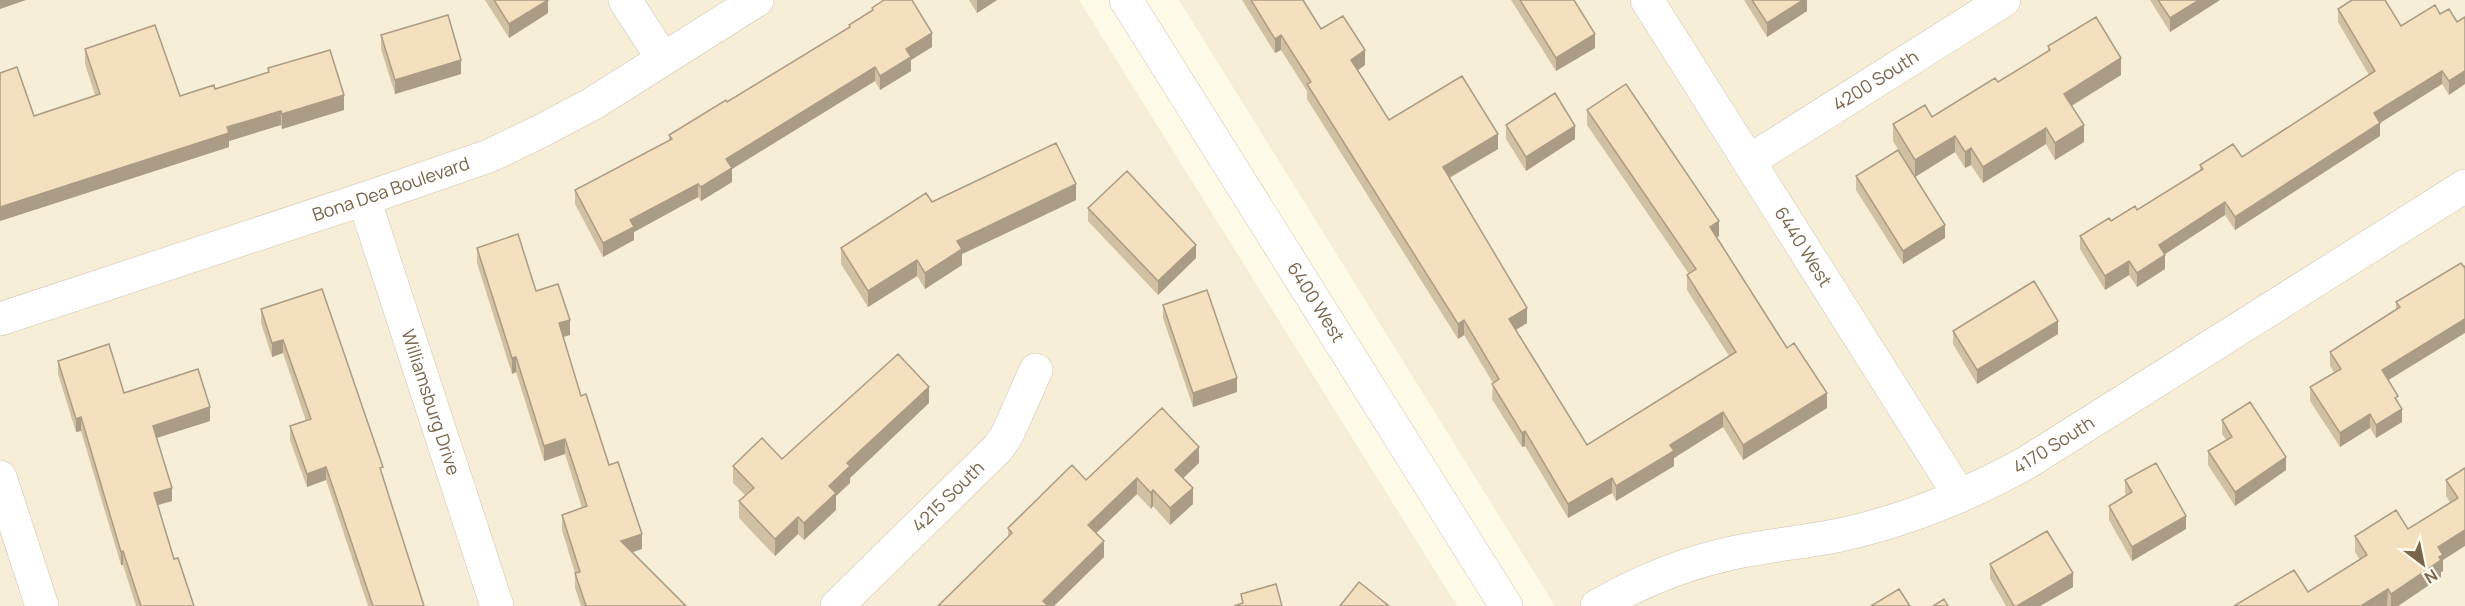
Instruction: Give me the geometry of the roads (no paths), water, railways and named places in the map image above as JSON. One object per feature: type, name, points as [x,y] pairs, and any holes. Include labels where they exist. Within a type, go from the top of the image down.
[{"type":"street","points":[[625,0],[663,59]]},
{"type":"street","name":"Bona Dea Boulevard","points":[[0,319],[489,156],[592,104],[757,0]]},
{"type":"street","name":"6400 West","points":[[1126,0],[1506,606]]},
{"type":"street","name":"6440 West","points":[[1647,0],[1960,496]]},
{"type":"street","name":"4200 South","points":[[1749,161],[2004,0]]},
{"type":"street","name":"4170 South","points":[[1597,606],[1642,583],[1705,560],[1878,526],[1960,496],[2026,463],[2465,186]]},
{"type":"street","name":"Williamsburg Drive","points":[[364,199],[497,606]]},
{"type":"street","name":"4215 South","points":[[837,606],[998,448],[1007,435],[1036,370]]},
{"type":"street","points":[[0,477],[42,606]]}]
